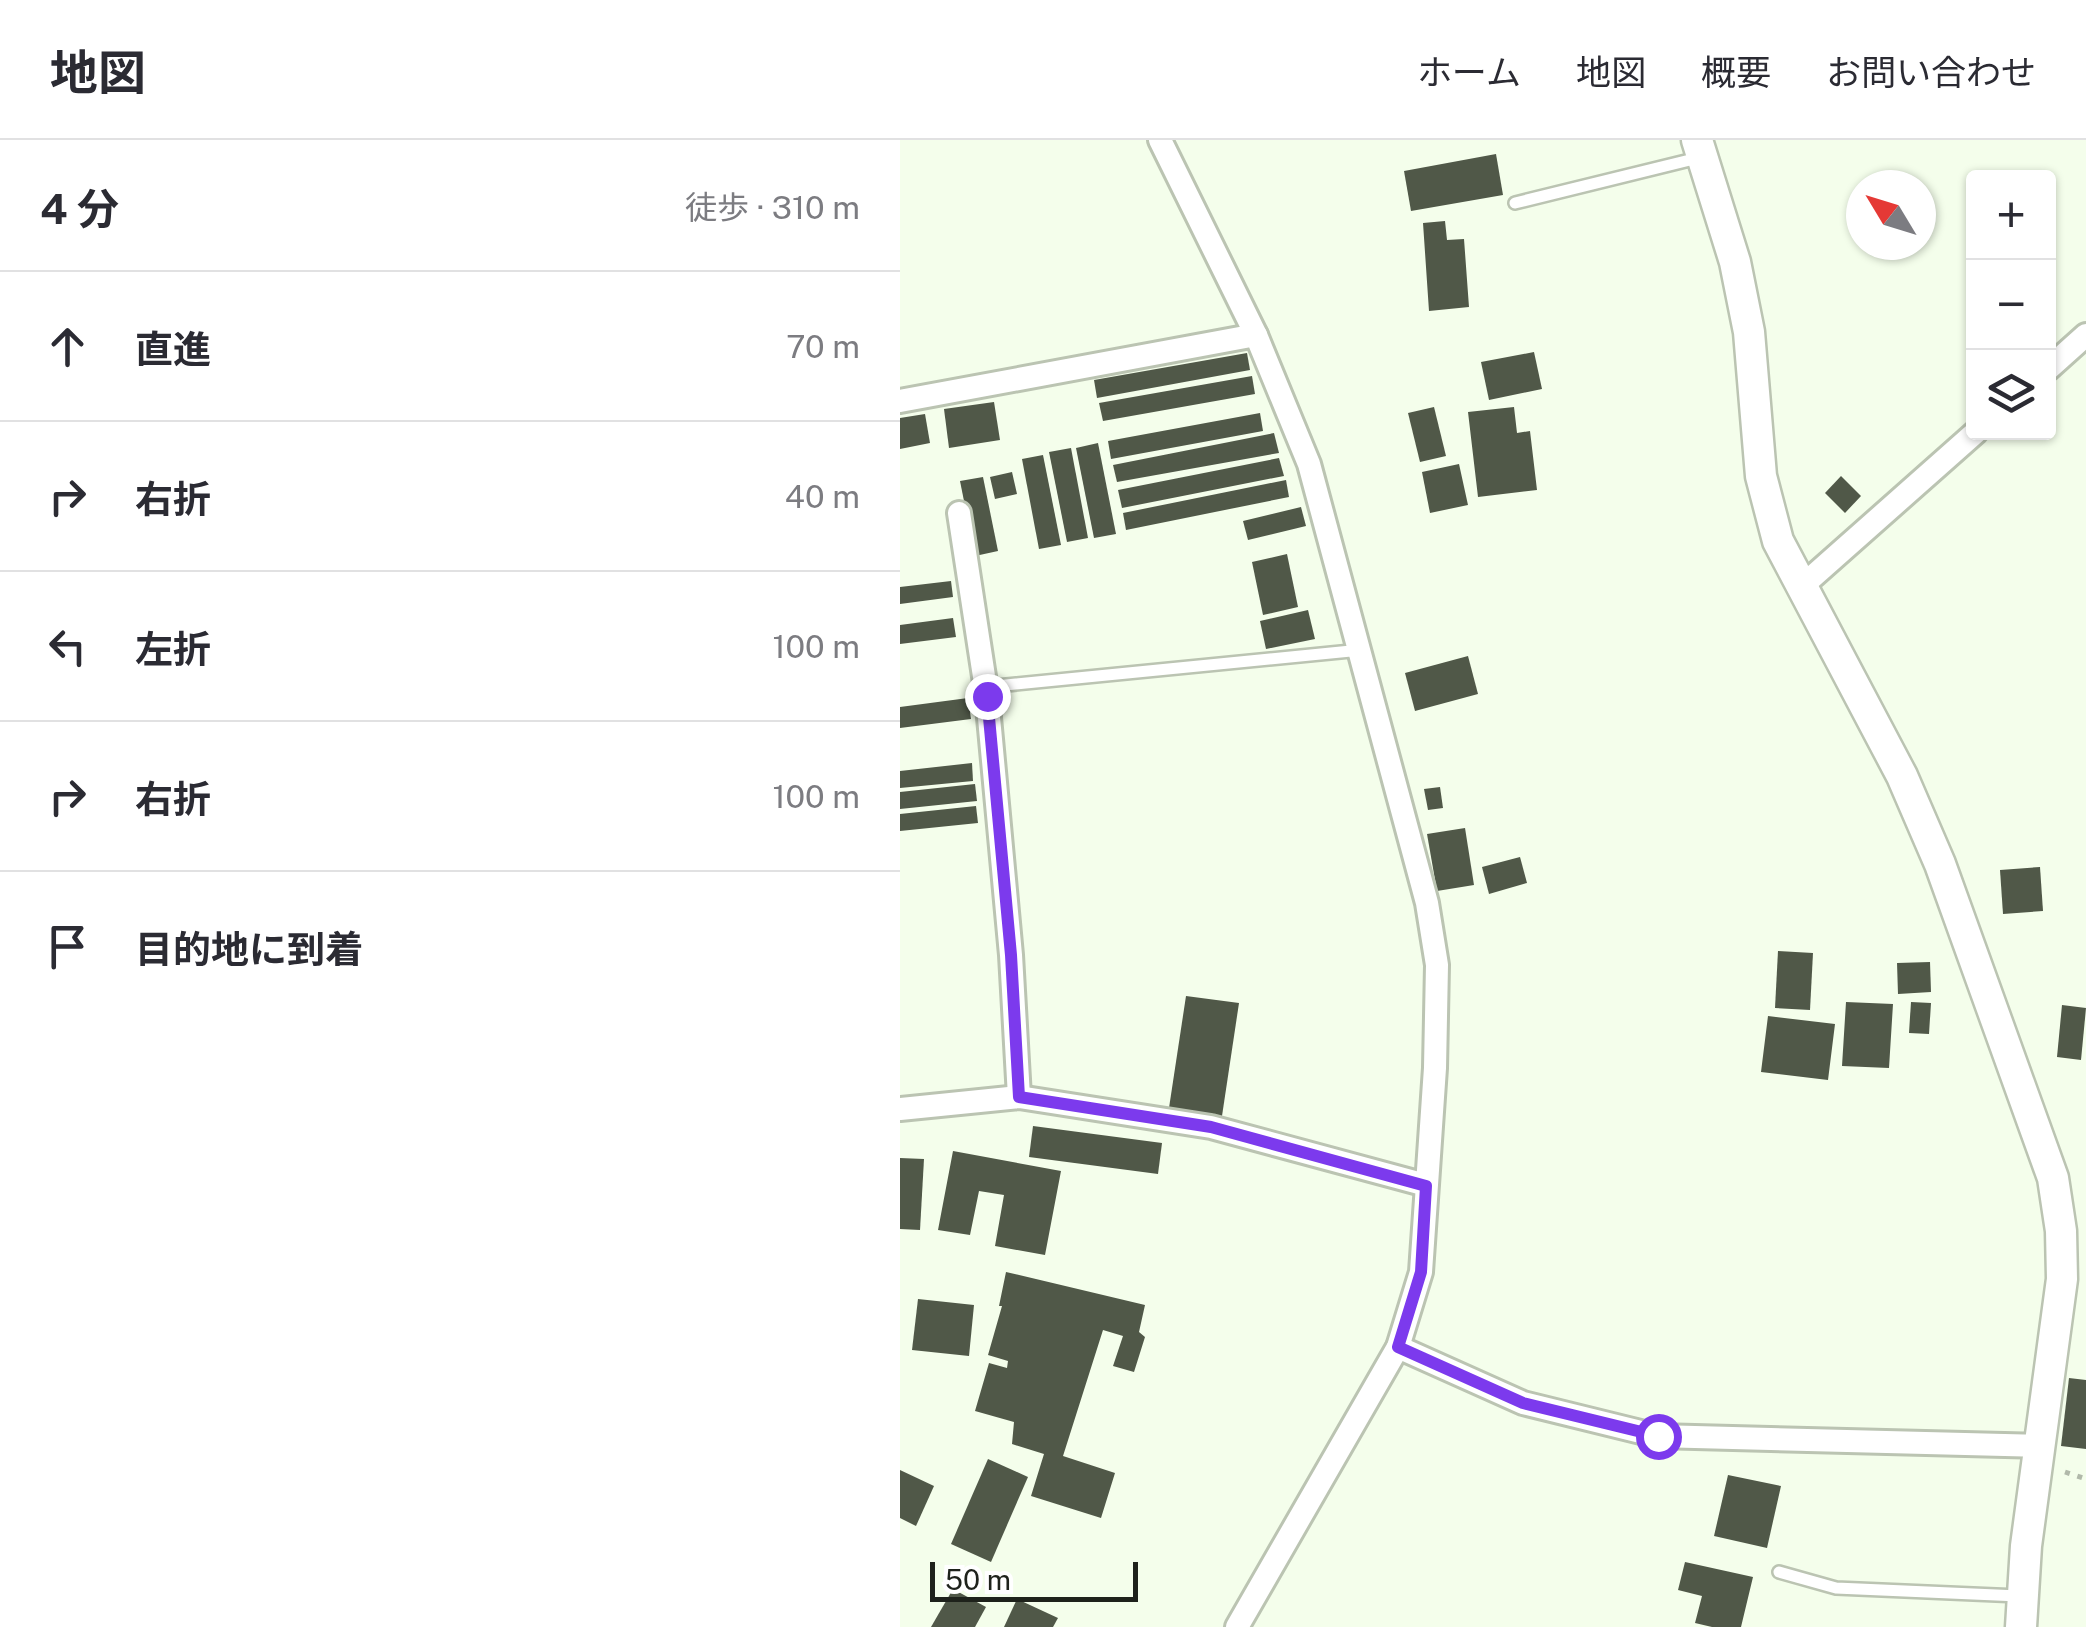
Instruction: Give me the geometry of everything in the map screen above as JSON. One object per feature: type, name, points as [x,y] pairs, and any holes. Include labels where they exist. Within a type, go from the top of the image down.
[{"type":"street","points":[[1160,140],[1256,335],[1308,464],[1427,903],[1437,966],[1435,1068],[1421,1272],[1398,1347],[1237,1627]]},
{"type":"street","points":[[1700,148],[1735,262],[1749,332],[1762,476],[1778,542],[1902,776],[1940,864],[2053,1178],[2062,1279],[2026,1546],[2022,1627]]},
{"type":"street","points":[[900,402],[1256,335]]},
{"type":"street","points":[[2056,361],[2086,336]]},
{"type":"street","points":[[1800,587],[1967,440]]},
{"type":"street","points":[[958,513],[986,687],[1011,955],[1019,1097]]},
{"type":"street","points":[[900,1109],[1019,1097],[1211,1127],[1426,1186]]},
{"type":"street","points":[[1398,1347],[1523,1403],[1658,1436],[2040,1446]]},
{"type":"lane","points":[[1515,203],[1700,148]]},
{"type":"lane","points":[[986,687],[1361,650]]},
{"type":"lane","points":[[1779,1572],[1836,1588],[2023,1596]]},
{"type":"building","points":[[1496,154],[1503,195],[1411,211],[1404,171]]},
{"type":"building","points":[[1445,221],[1447,240],[1464,239],[1469,307],[1429,311],[1423,223]]},
{"type":"building","points":[[1534,352],[1542,389],[1489,400],[1481,362]]},
{"type":"building","points":[[1247,353],[1250,370],[1097,398],[1094,380]]},
{"type":"building","points":[[1252,376],[1255,394],[1103,421],[1099,403]]},
{"type":"building","points":[[994,402],[1000,440],[949,448],[944,409]]},
{"type":"building","points":[[1434,407],[1446,456],[1420,462],[1408,413]]},
{"type":"building","points":[[1514,407],[1517,433],[1530,431],[1537,490],[1478,497],[1468,412]]},
{"type":"building","points":[[1260,413],[1263,431],[1111,459],[1108,441]]},
{"type":"building","points":[[925,414],[930,443],[900,449],[900,418]]},
{"type":"building","points":[[1274,433],[1279,453],[1117,482],[1113,465]]},
{"type":"building","points":[[1098,443],[1116,534],[1094,538],[1076,448]]},
{"type":"building","points":[[1071,448],[1088,538],[1067,542],[1049,452]]},
{"type":"building","points":[[1043,455],[1061,545],[1039,549],[1022,459]]},
{"type":"building","points":[[1279,458],[1284,476],[1122,508],[1118,490]]},
{"type":"building","points":[[1459,464],[1468,505],[1430,513],[1422,472]]},
{"type":"building","points":[[1012,472],[1017,494],[995,499],[990,477]]},
{"type":"building","points":[[1841,476],[1861,496],[1845,513],[1825,493]]},
{"type":"building","points":[[983,477],[998,551],[975,556],[960,481]]},
{"type":"building","points":[[1286,480],[1289,497],[1126,530],[1123,513]]},
{"type":"building","points":[[1301,507],[1306,526],[1248,540],[1243,521]]},
{"type":"building","points":[[1287,554],[1298,607],[1263,615],[1252,562]]},
{"type":"building","points":[[951,581],[953,597],[900,604],[900,587]]},
{"type":"building","points":[[1308,610],[1315,639],[1266,649],[1260,621]]},
{"type":"building","points":[[953,618],[956,637],[900,644],[900,625]]},
{"type":"building","points":[[1468,656],[1478,694],[1415,711],[1405,673]]},
{"type":"building","points":[[968,698],[971,719],[900,728],[900,707]]},
{"type":"building","points":[[972,763],[973,781],[900,788],[900,771]]},
{"type":"building","points":[[975,784],[977,801],[900,809],[900,792]]},
{"type":"building","points":[[1440,787],[1443,808],[1428,810],[1424,789]]},
{"type":"building","points":[[976,806],[978,823],[900,831],[900,814]]},
{"type":"building","points":[[1465,828],[1474,885],[1437,891],[1427,834]]},
{"type":"building","points":[[1520,857],[1527,883],[1489,894],[1482,867]]},
{"type":"building","points":[[2040,867],[2043,911],[2003,914],[2000,870]]},
{"type":"building","points":[[1778,951],[1813,953],[1810,1010],[1775,1008]]},
{"type":"building","points":[[1930,962],[1931,992],[1898,994],[1897,963]]},
{"type":"building","points":[[1186,996],[1239,1003],[1222,1116],[1169,1108]]},
{"type":"building","points":[[1846,1002],[1893,1004],[1889,1068],[1842,1066]]},
{"type":"building","points":[[1911,1002],[1931,1003],[1929,1034],[1909,1033]]},
{"type":"building","points":[[2062,1005],[2086,1008],[2081,1060],[2057,1057]]},
{"type":"building","points":[[1768,1016],[1835,1024],[1828,1080],[1761,1072]]},
{"type":"building","points":[[1033,1126],[1162,1143],[1158,1174],[1029,1157]]},
{"type":"building","points":[[953,1151],[1061,1171],[1045,1255],[995,1246],[1004,1195],[979,1191],[970,1235],[938,1230]]},
{"type":"building","points":[[900,1158],[924,1159],[920,1230],[900,1229]]},
{"type":"building","points":[[1006,1272],[1145,1305],[1139,1332],[1145,1337],[1134,1372],[1113,1366],[1123,1336],[1103,1330],[1063,1456],[1115,1473],[1101,1518],[1031,1496],[1044,1454],[1012,1444],[1014,1422],[975,1411],[989,1363],[1007,1368],[1008,1361],[988,1355],[1002,1306]]},
{"type":"building","points":[[918,1299],[974,1305],[969,1356],[912,1350]]},
{"type":"building","points":[[2069,1378],[2086,1380],[2086,1449],[2061,1446]]},
{"type":"building","points":[[988,1459],[1028,1477],[991,1562],[951,1544]]},
{"type":"building","points":[[900,1470],[934,1486],[916,1526],[900,1518]]},
{"type":"building","points":[[1728,1475],[1781,1486],[1767,1548],[1714,1536]]},
{"type":"building","points":[[1685,1562],[1753,1577],[1741,1627],[1695,1623],[1702,1596],[1678,1590]]},
{"type":"building","points":[[953,1589],[986,1607],[975,1627],[931,1627]]},
{"type":"building","points":[[1017,1599],[1058,1618],[1053,1627],[1004,1627]]},
{"type":"route","points":[[987,696],[1011,955],[1019,1097],[1211,1127],[1426,1186],[1421,1272],[1398,1347],[1523,1403],[1658,1436]]}]
